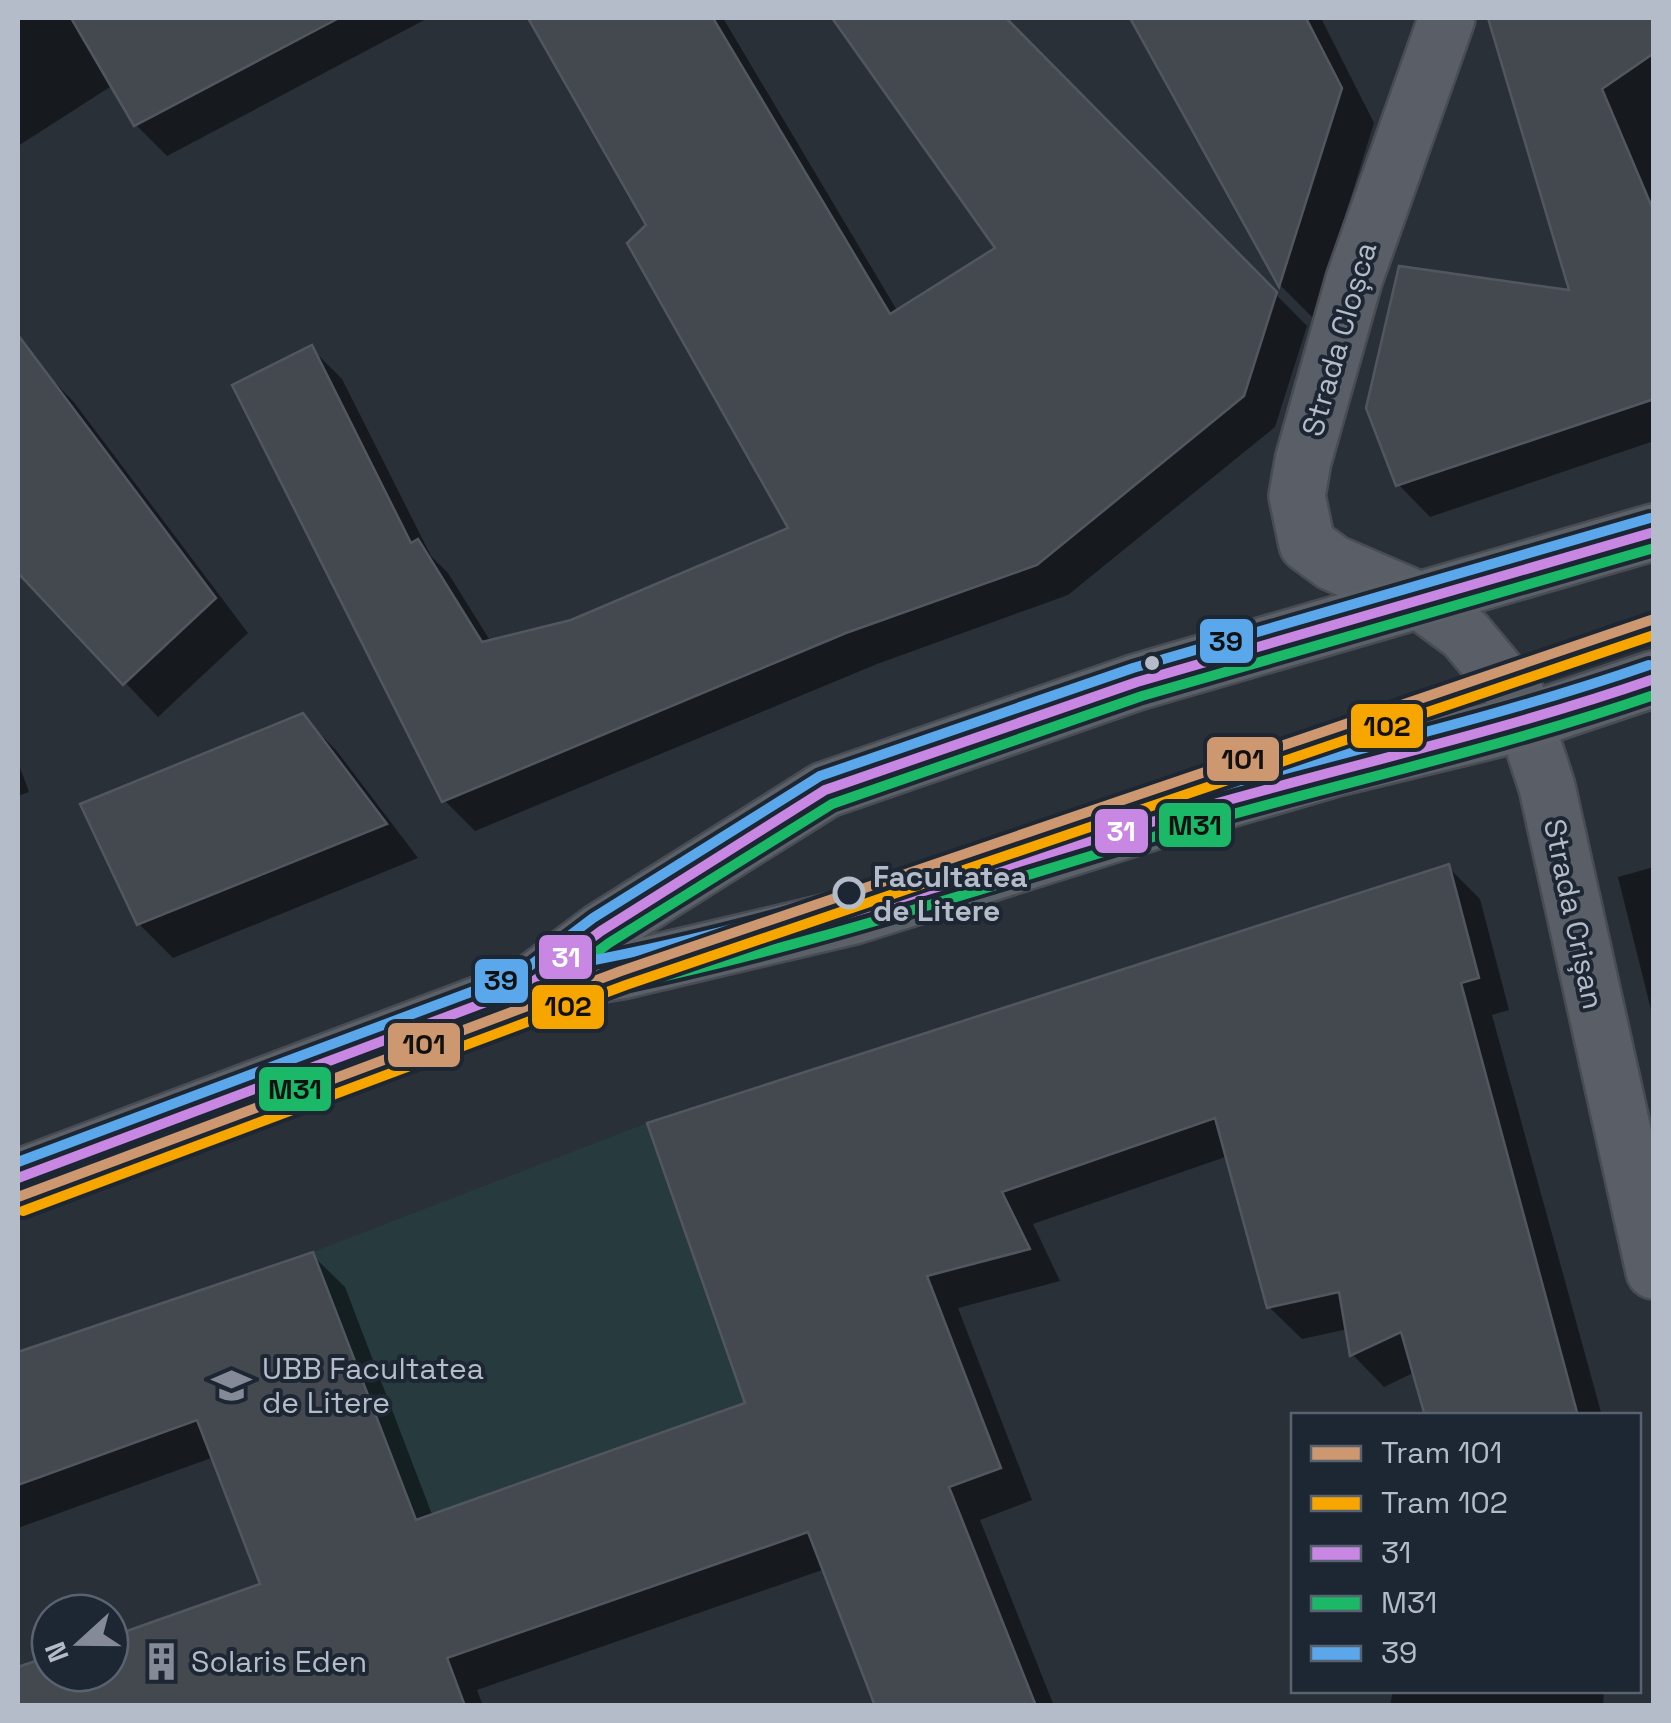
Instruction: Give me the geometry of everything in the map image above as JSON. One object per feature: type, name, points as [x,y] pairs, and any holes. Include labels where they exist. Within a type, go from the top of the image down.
[{"type":"main road","points":[[526,987],[601,932],[825,790],[1137,682],[1654,532]]},
{"type":"main road","points":[[18,1178],[526,987],[620,971],[854,916],[1336,768],[1526,722],[1654,679]]},
{"type":"street","name":"Strada Cloșca","points":[[1419,600],[1333,564],[1307,544],[1300,532],[1296,496],[1354,280],[1447,18]]},
{"type":"street","name":"Strada Crișan","points":[[1419,600],[1465,634],[1494,663],[1518,698],[1547,788],[1654,1271]]},
{"type":"green space","points":[[647,1123],[745,1403],[416,1520],[313,1252]]},
{"type":"building","points":[[71,18],[339,18],[134,126]]},
{"type":"building","points":[[528,18],[713,18],[890,314],[995,248],[832,18],[1006,18],[1277,292],[1244,396],[1037,565],[846,633],[442,802],[232,385],[312,345],[411,543],[418,539],[482,642],[571,620],[788,528],[627,243],[646,225]]},
{"type":"building","points":[[1130,18],[1306,18],[1342,88],[1279,287]]},
{"type":"building","points":[[1488,18],[1654,18],[1654,53],[1602,89],[1654,212],[1654,399],[1396,486],[1366,408],[1399,266],[1569,290]]},
{"type":"building","points":[[18,335],[216,598],[123,685],[18,573]]},
{"type":"building","points":[[303,713],[387,824],[137,925],[80,804]]},
{"type":"building","points":[[1449,864],[1479,978],[1461,983],[1577,1413],[1424,1413],[1401,1332],[1350,1356],[1339,1292],[1267,1308],[1215,1118],[1002,1192],[1030,1249],[927,1276],[1001,1468],[949,1487],[1036,1706],[875,1706],[808,1532],[447,1658],[465,1706],[18,1706],[18,1667],[30,1663],[30,1693],[130,1693],[130,1630],[260,1584],[197,1420],[18,1485],[18,1352],[313,1252],[416,1520],[745,1403],[647,1123]]},
{"type":"tram line","name":"101","points":[[18,1197],[621,971],[1654,619]]},
{"type":"tram line","name":"102","points":[[23,1211],[626,985],[1654,635]]},
{"type":"transit line","name":"39","points":[[18,1162],[519,974],[593,918],[820,776],[1133,668],[1650,518]]},
{"type":"transit line","name":"31","points":[[18,1178],[526,987],[601,931],[825,790],[1137,682],[1654,532]]},
{"type":"transit line","name":"M31","points":[[23,1192],[533,1000],[609,943],[832,804],[1142,696],[1654,548]]},
{"type":"transit line","name":"39","points":[[584,962],[808,909],[1175,799],[1473,719],[1649,665]]},
{"type":"transit line","name":"31","points":[[587,977],[811,924],[1654,679]]},
{"type":"transit line","name":"M31","points":[[590,992],[813,939],[1180,829],[1477,749],[1654,695]]},
{"type":"place","name":"Facultatea de Litere","points":[[849,893]]},
{"type":"place","name":"UBB Facultatea de Litere","points":[[232,1385]]},
{"type":"place","name":"Solaris Eden","points":[[161,1661]]}]
